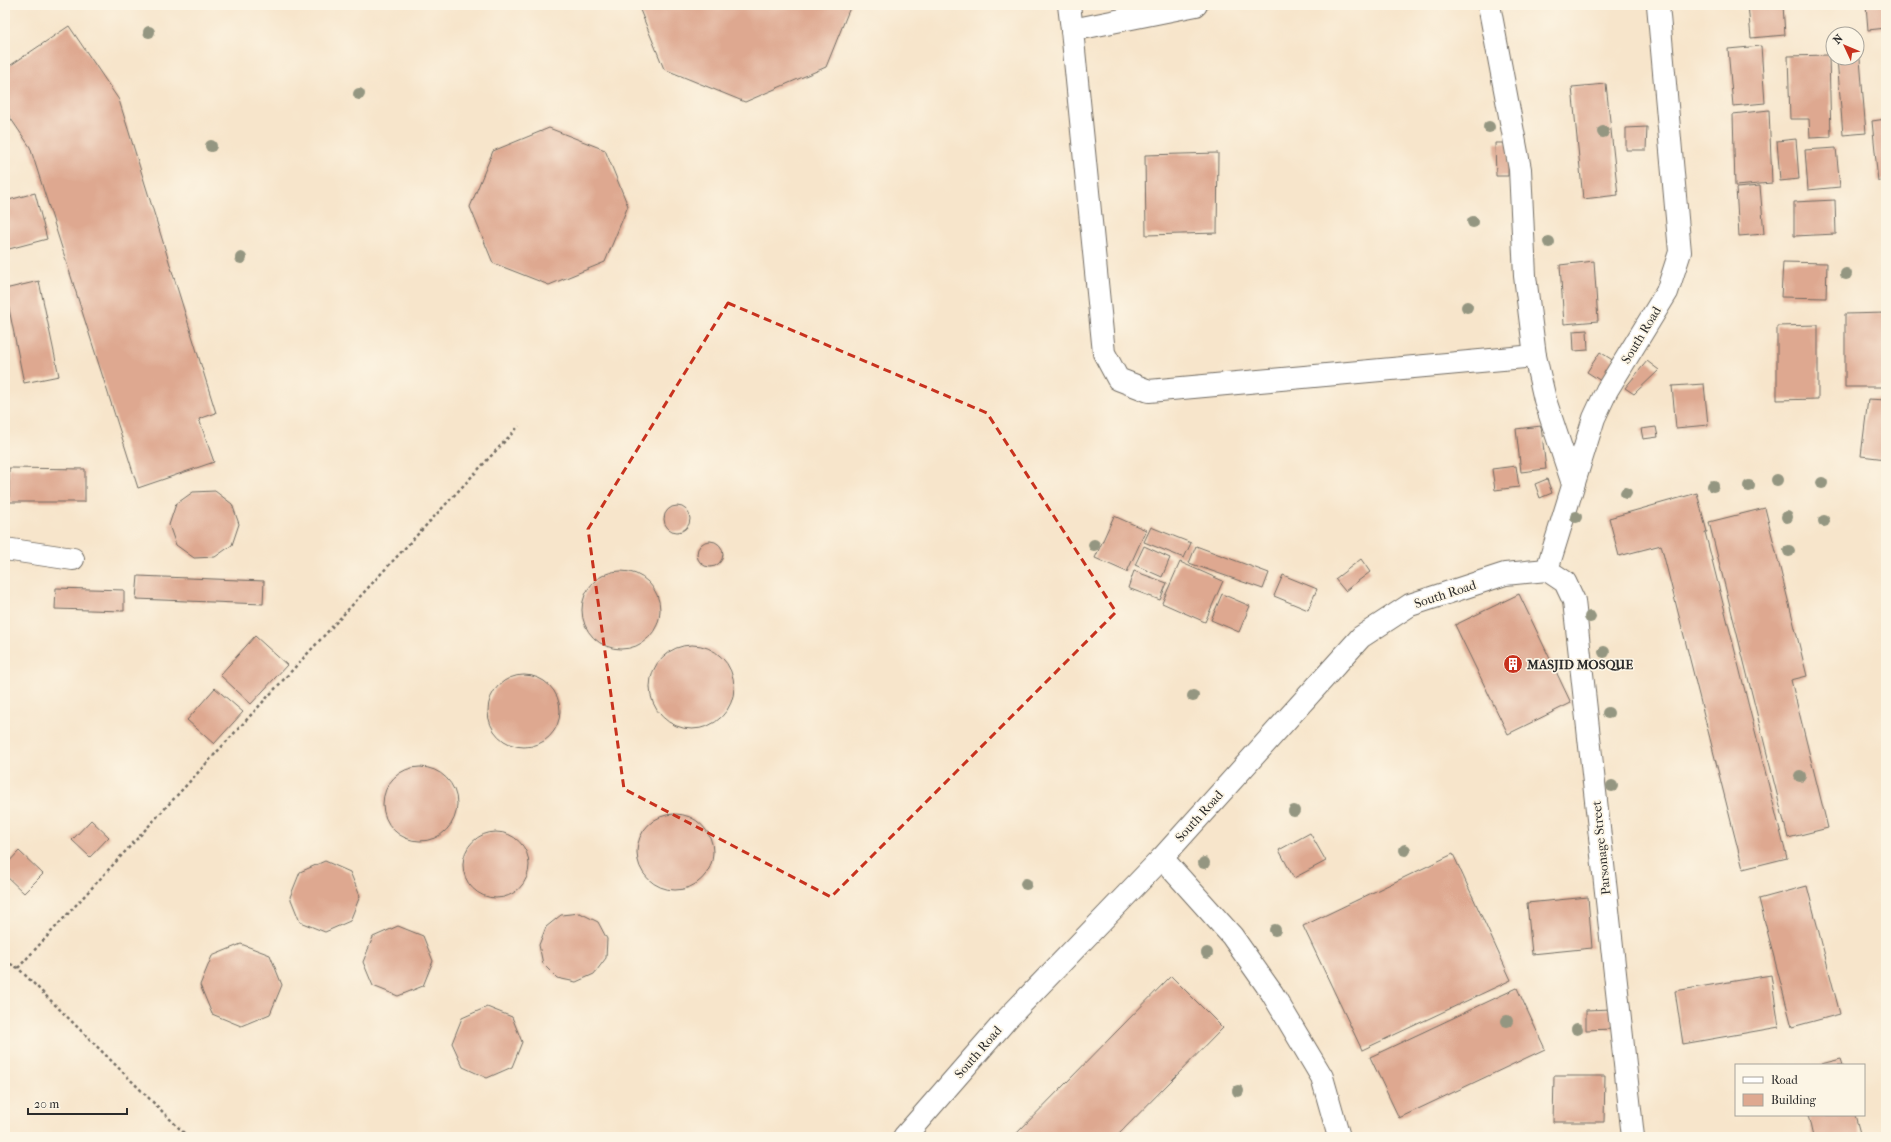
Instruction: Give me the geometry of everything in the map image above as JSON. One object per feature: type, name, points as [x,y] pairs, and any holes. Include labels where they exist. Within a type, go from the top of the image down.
[{"type":"street","points":[[1069,5],[1104,353],[1118,379],[1149,391],[1535,356]]},
{"type":"street","points":[[1072,30],[1196,5]]},
{"type":"street","points":[[1488,5],[1520,169],[1525,276],[1535,356],[1545,400],[1573,484]]},
{"type":"street","name":"South Road","points":[[904,1137],[1006,1020],[1162,858],[1361,637],[1410,605],[1505,574],[1547,570],[1594,418],[1607,390],[1667,292],[1680,252],[1658,5]]},
{"type":"street","points":[[5,549],[74,559]]},
{"type":"street","name":"Parsonage Street","points":[[1547,570],[1565,582],[1574,601],[1632,1137]]},
{"type":"street","points":[[1162,858],[1232,936],[1272,993],[1322,1077],[1339,1137]]},
{"type":"path","points":[[18,968],[519,426]]},
{"type":"path","points":[[5,961],[18,968],[188,1137]]},
{"type":"highlighted area","points":[[728,303],[987,413],[1116,612],[831,897],[624,789],[588,529]]},
{"type":"building","points":[[638,5],[851,5],[826,67],[745,102],[664,69]]},
{"type":"building","points":[[1748,5],[1783,5],[1785,35],[1751,38]]},
{"type":"building","points":[[1866,5],[1886,5],[1886,28],[1868,30]]},
{"type":"building","points":[[69,26],[119,100],[216,413],[199,419],[214,462],[138,488],[30,147],[5,110],[5,69]]},
{"type":"building","points":[[1761,46],[1765,103],[1733,106],[1728,49]]},
{"type":"building","points":[[1825,55],[1825,66],[1829,66],[1831,137],[1810,138],[1809,119],[1790,119],[1788,56]]},
{"type":"building","points":[[1838,66],[1861,66],[1866,133],[1843,135]]},
{"type":"building","points":[[1606,84],[1618,195],[1583,199],[1572,87]]},
{"type":"building","points":[[1769,110],[1772,183],[1735,186],[1733,114]]},
{"type":"building","points":[[1886,119],[1886,180],[1878,181],[1872,121]]},
{"type":"building","points":[[1647,127],[1646,150],[1626,150],[1626,128]]},
{"type":"building","points":[[549,128],[605,150],[628,206],[605,262],[549,285],[493,263],[470,207],[493,151]]},
{"type":"building","points":[[1796,139],[1799,179],[1780,181],[1777,141]]},
{"type":"building","points":[[1495,143],[1509,143],[1508,176],[1496,176]]},
{"type":"building","points":[[1836,148],[1840,187],[1808,190],[1805,150]]},
{"type":"building","points":[[1218,153],[1217,233],[1146,235],[1145,155]]},
{"type":"building","points":[[1760,186],[1764,234],[1739,236],[1736,188]]},
{"type":"building","points":[[35,193],[47,239],[9,249],[5,233],[5,201]]},
{"type":"building","points":[[1835,200],[1836,234],[1794,236],[1794,202]]},
{"type":"building","points":[[1594,261],[1598,321],[1564,324],[1560,265]]},
{"type":"building","points":[[1783,262],[1827,263],[1826,298],[1781,297]]},
{"type":"building","points":[[39,281],[59,376],[24,383],[5,289]]},
{"type":"building","points":[[1886,313],[1886,387],[1845,387],[1845,314]]},
{"type":"building","points":[[1818,325],[1818,399],[1777,400],[1777,326]]},
{"type":"building","points":[[1587,330],[1588,350],[1574,351],[1573,331]]},
{"type":"building","points":[[1600,352],[1614,361],[1601,381],[1587,372]]},
{"type":"building","points":[[1647,361],[1659,370],[1634,394],[1625,388]]},
{"type":"building","points":[[1704,384],[1708,425],[1676,428],[1672,386]]},
{"type":"building","points":[[1868,399],[1886,400],[1886,459],[1861,456]]},
{"type":"building","points":[[1541,426],[1546,469],[1521,472],[1516,429]]},
{"type":"building","points":[[1656,427],[1658,437],[1643,439],[1641,429]]},
{"type":"building","points":[[1516,466],[1519,487],[1495,490],[1492,469]]},
{"type":"building","points":[[9,468],[85,469],[85,502],[9,502]]},
{"type":"building","points":[[1547,479],[1552,493],[1540,498],[1535,484]]},
{"type":"building","points":[[215,491],[232,504],[239,524],[232,545],[215,557],[194,558],[176,545],[169,525],[176,504],[193,492]]},
{"type":"building","points":[[1697,493],[1707,532],[1705,532],[1787,858],[1743,869],[1661,545],[1619,556],[1609,518]]},
{"type":"building","points":[[677,506],[686,510],[690,519],[686,528],[677,532],[668,528],[664,519],[668,510]]},
{"type":"building","points":[[1765,508],[1807,676],[1791,680],[1828,828],[1788,838],[1709,522]]},
{"type":"building","points":[[1114,516],[1146,530],[1127,572],[1095,558]]},
{"type":"building","points":[[1151,527],[1191,543],[1184,558],[1144,542]]},
{"type":"building","points":[[710,541],[719,545],[723,554],[719,563],[710,567],[701,563],[697,554],[701,545]]},
{"type":"building","points":[[1144,546],[1170,558],[1162,577],[1135,565]]},
{"type":"building","points":[[1196,546],[1269,573],[1263,589],[1189,563]]},
{"type":"building","points":[[1361,559],[1370,572],[1345,591],[1335,579]]},
{"type":"building","points":[[1180,562],[1223,581],[1205,622],[1162,603]]},
{"type":"building","points":[[613,571],[629,571],[643,577],[654,588],[660,602],[660,618],[654,632],[643,643],[629,649],[613,649],[599,643],[588,632],[582,618],[582,602],[588,588],[599,577]]},
{"type":"building","points":[[1134,571],[1167,583],[1160,600],[1128,588]]},
{"type":"building","points":[[1283,575],[1317,589],[1308,610],[1274,596]]},
{"type":"building","points":[[138,576],[264,581],[263,604],[136,599]]},
{"type":"building","points":[[56,588],[124,590],[124,611],[55,609]]},
{"type":"building","points":[[1222,594],[1250,606],[1239,632],[1211,620]]},
{"type":"building","name":"MASJID MOSQUE","points":[[1519,594],[1571,703],[1508,734],[1455,625]]},
{"type":"building","points":[[255,636],[287,665],[251,704],[220,675]]},
{"type":"building","points":[[692,645],[708,648],[722,657],[731,671],[734,687],[731,703],[722,717],[708,726],[692,729],[676,726],[662,717],[653,703],[650,687],[653,671],[662,657],[676,648]]},
{"type":"building","points":[[517,675],[531,675],[550,685],[560,704],[560,718],[550,737],[531,747],[517,747],[498,737],[488,718],[488,704],[498,685]]},
{"type":"building","points":[[215,688],[243,712],[214,744],[187,720]]},
{"type":"building","points":[[420,767],[441,773],[451,783],[457,804],[451,825],[441,835],[420,841],[399,835],[389,825],[383,804],[389,783],[399,773]]},
{"type":"building","points":[[668,814],[682,814],[690,816],[696,820],[707,831],[711,837],[713,852],[711,867],[702,879],[690,888],[682,890],[668,890],[660,888],[654,884],[643,873],[639,867],[637,859],[637,845],[639,837],[643,831],[654,820],[660,816]]},
{"type":"building","points":[[91,820],[109,837],[90,857],[72,840]]},
{"type":"building","points":[[496,832],[509,835],[519,842],[526,852],[529,865],[526,878],[519,888],[509,895],[496,898],[483,895],[473,888],[466,878],[463,865],[466,852],[473,842],[483,835]]},
{"type":"building","points":[[1310,833],[1326,861],[1294,878],[1279,850]]},
{"type":"building","points":[[19,851],[43,874],[24,893],[5,875],[5,866]]},
{"type":"building","points":[[1453,854],[1511,980],[1362,1050],[1303,926]]},
{"type":"building","points":[[325,861],[350,872],[360,896],[350,921],[325,932],[300,922],[290,897],[300,872]]},
{"type":"building","points":[[1807,886],[1840,1014],[1792,1027],[1759,899]]},
{"type":"building","points":[[1588,897],[1592,948],[1532,954],[1527,903]]},
{"type":"building","points":[[580,913],[598,922],[607,939],[606,958],[594,974],[576,982],[557,978],[543,964],[539,945],[546,927],[561,915]]},
{"type":"building","points":[[398,926],[423,936],[433,961],[423,986],[398,996],[373,986],[363,962],[373,937]]},
{"type":"building","points":[[241,944],[270,955],[282,985],[270,1014],[241,1026],[212,1014],[200,985],[212,956]]},
{"type":"building","points":[[1771,975],[1779,1027],[1683,1044],[1675,991]]},
{"type":"building","points":[[1171,976],[1223,1028],[1116,1137],[1013,1137]]},
{"type":"building","points":[[1517,988],[1545,1049],[1399,1118],[1370,1057]]},
{"type":"building","points":[[487,1007],[512,1017],[522,1042],[512,1067],[487,1078],[463,1067],[452,1043],[462,1018]]},
{"type":"building","points":[[1613,1009],[1613,1029],[1586,1030],[1586,1010]]},
{"type":"building","points":[[1841,1059],[1843,1064],[1821,1064]]},
{"type":"building","points":[[1554,1076],[1605,1076],[1604,1122],[1553,1122]]},
{"type":"building","points":[[1808,1116],[1855,1116],[1861,1137],[1813,1137]]},
{"type":"place","name":"MASJID MOSQUE","points":[[1513,664]]}]
